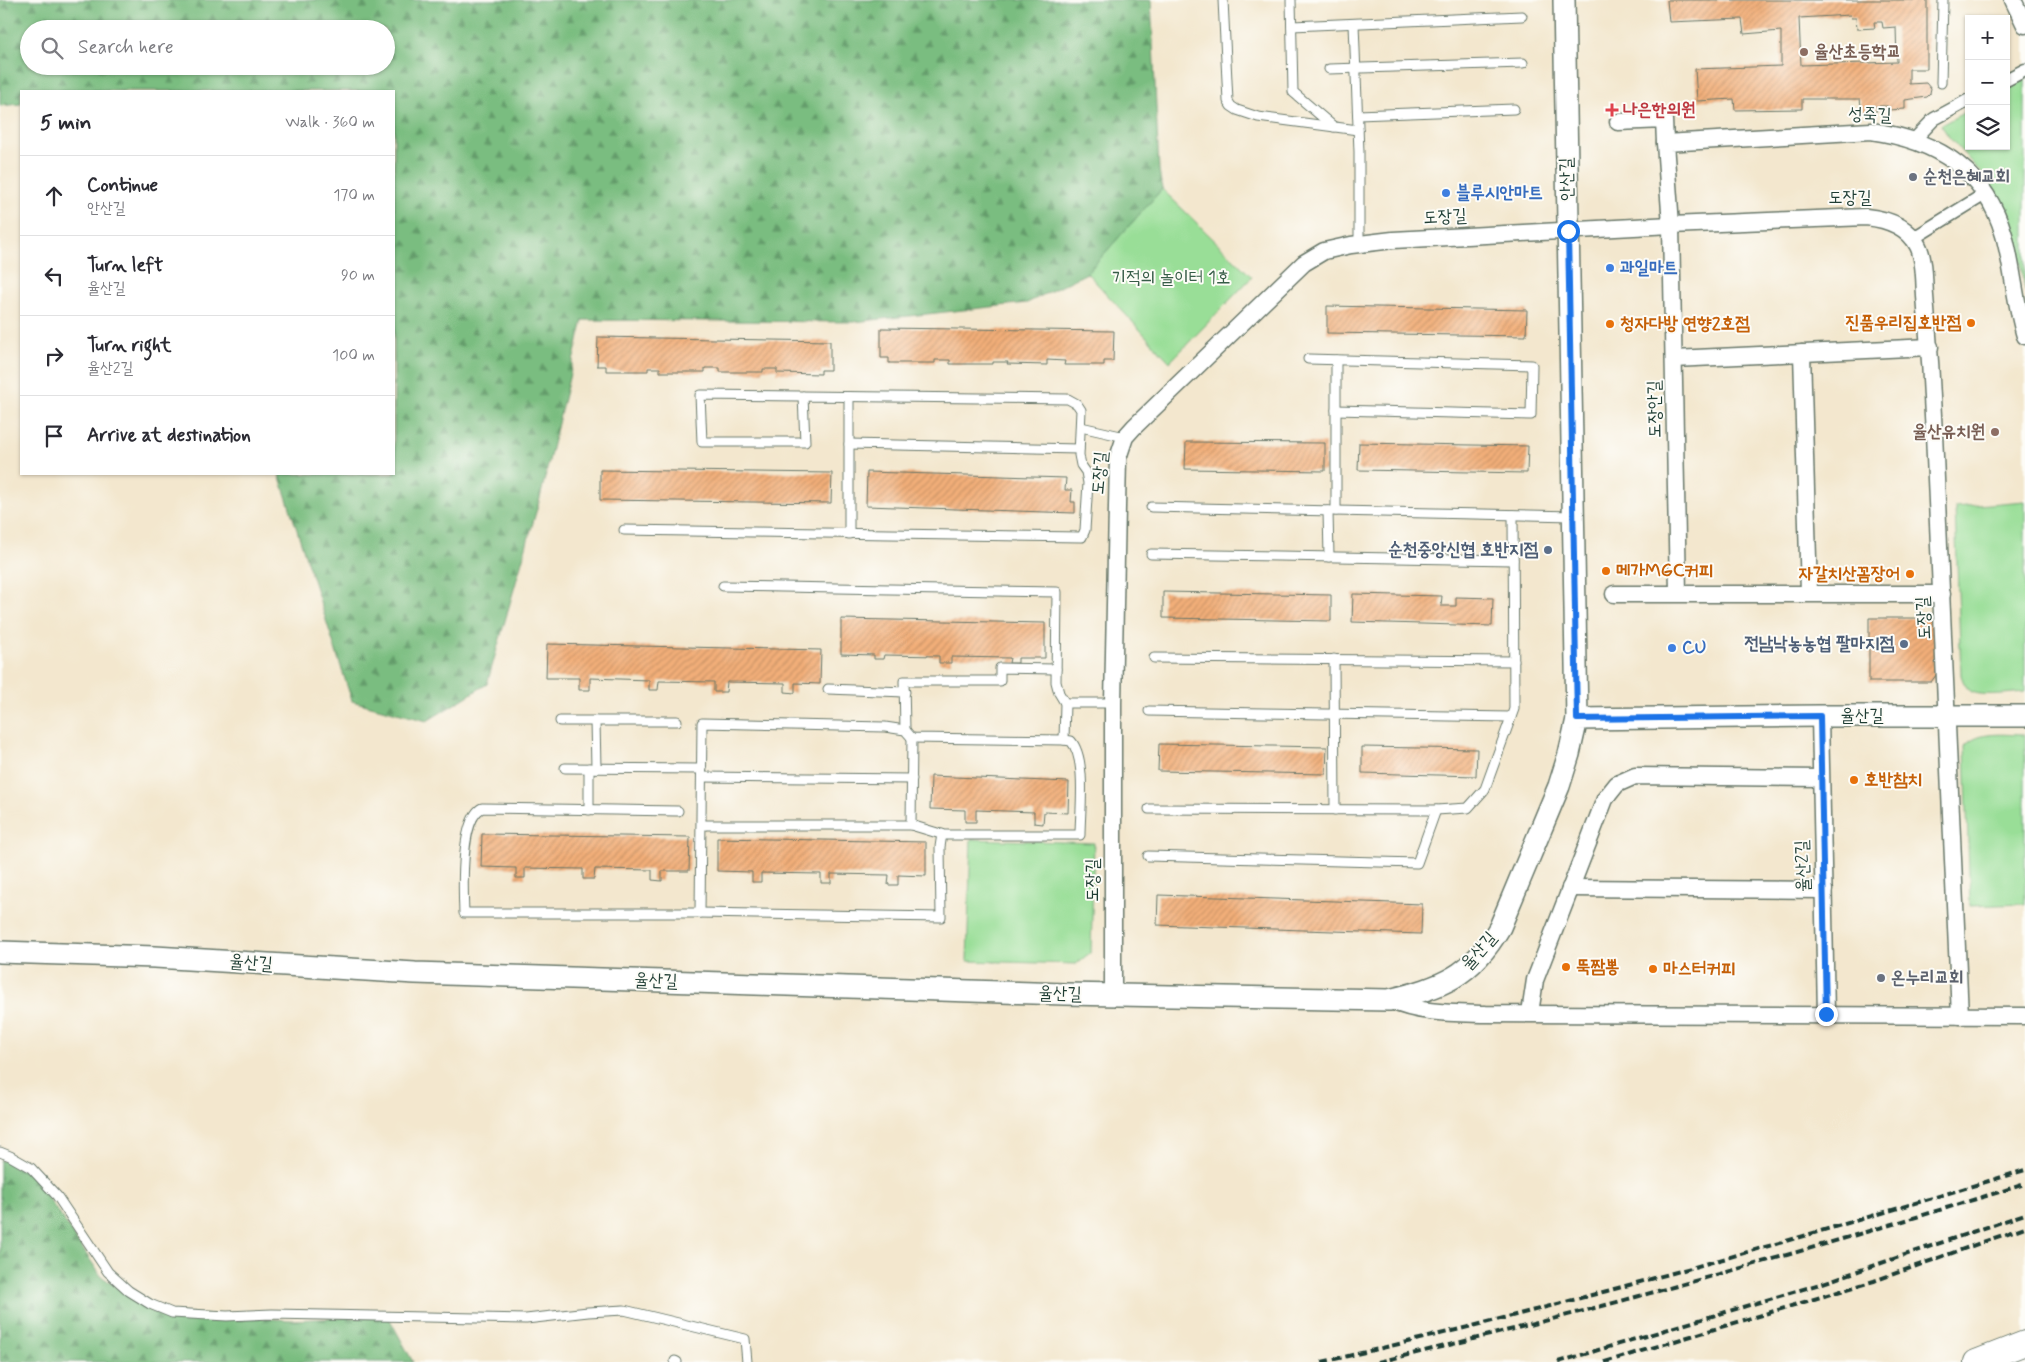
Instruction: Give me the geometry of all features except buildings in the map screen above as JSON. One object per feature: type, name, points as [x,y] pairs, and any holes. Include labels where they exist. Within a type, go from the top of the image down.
[{"type":"main road","points":[[1976,1362],[2025,1343]]},
{"type":"street","name":"안산길","points":[[1564,0],[1577,719]]},
{"type":"street","points":[[2013,0],[2025,25]]},
{"type":"street","points":[[2010,78],[2025,70]]},
{"type":"street","points":[[1914,140],[1934,119],[1965,102]]},
{"type":"street","points":[[1618,122],[1664,120],[1671,225]]},
{"type":"street","name":"성죽길","points":[[1665,143],[1871,131],[1914,140],[1937,150],[1963,168],[1979,184],[1998,218],[2004,235],[2025,336]]},
{"type":"street","points":[[1912,239],[1985,194]]},
{"type":"street","name":"도장길","points":[[1113,994],[1113,703],[1118,458],[1125,437],[1304,263],[1324,250],[1393,240],[1866,216],[1884,218],[1899,226],[1918,247],[1922,261],[1930,347],[1948,716]]},
{"type":"street","name":"도장안길","points":[[1671,225],[1678,593]]},
{"type":"street","points":[[1674,360],[1930,347]]},
{"type":"street","points":[[1802,353],[1809,593]]},
{"type":"street","points":[[1614,594],[1942,594]]},
{"type":"street","name":"율산2길","points":[[1820,716],[1826,1014]]},
{"type":"street","points":[[1948,716],[1960,1016]]},
{"type":"street","name":"율산길","points":[[0,952],[155,957],[415,973],[1113,994],[1389,1000],[1439,986],[1462,972],[1489,946],[1500,927],[1559,786],[1577,719],[2025,716]]},
{"type":"street","points":[[1530,1013],[1535,980],[1606,799],[1617,784],[1635,776],[1820,778]]},
{"type":"street","points":[[1570,888],[1824,890]]},
{"type":"street","points":[[1389,1000],[1405,1007],[1423,1011],[1486,1014],[2025,1016]]},
{"type":"lane","points":[[1223,0],[1228,101],[1230,106],[1258,117],[1358,130]]},
{"type":"lane","points":[[1291,0],[1293,92],[1334,127]]},
{"type":"lane","points":[[1941,83],[1943,0]]},
{"type":"lane","points":[[1292,26],[1522,16]]},
{"type":"lane","points":[[1354,24],[1358,115],[1359,244]]},
{"type":"lane","points":[[1329,69],[1523,62]]},
{"type":"lane","points":[[1358,115],[1514,108]]},
{"type":"lane","points":[[1308,359],[1532,365],[1531,415],[1336,410]]},
{"type":"lane","points":[[1329,557],[1336,410],[1336,360]]},
{"type":"lane","points":[[624,530],[1082,537],[1085,530],[1088,483],[1086,472],[1081,465],[1079,450],[1080,410],[1077,404],[1068,399],[849,397],[803,396],[700,395],[702,442],[805,442],[803,396]]},
{"type":"lane","points":[[849,397],[849,534]]},
{"type":"lane","points":[[1081,426],[1125,437]]},
{"type":"lane","points":[[849,444],[1079,450]]},
{"type":"lane","points":[[1151,507],[1573,516]]},
{"type":"lane","points":[[1149,809],[1436,810],[1468,808],[1486,789],[1514,708],[1512,515]]},
{"type":"lane","points":[[1151,554],[1513,560]]},
{"type":"lane","points":[[722,586],[1057,592],[1056,682],[1059,693],[1065,702],[1064,740]]},
{"type":"lane","points":[[1154,658],[1514,662]]},
{"type":"lane","points":[[1334,660],[1335,810]]},
{"type":"lane","points":[[911,825],[912,738],[905,730],[904,681],[1000,681],[1000,668],[1056,669]]},
{"type":"lane","points":[[828,689],[904,692]]},
{"type":"lane","points":[[1065,702],[1113,703]]},
{"type":"lane","points":[[1149,711],[1511,717]]},
{"type":"lane","points":[[560,721],[677,721]]},
{"type":"lane","points":[[589,810],[593,768],[594,721]]},
{"type":"lane","points":[[700,913],[702,723],[884,727],[905,730]]},
{"type":"lane","points":[[702,825],[911,825],[942,834],[1080,835],[1078,752],[1071,741],[912,738]]},
{"type":"lane","points":[[566,768],[912,779]]},
{"type":"lane","points":[[678,811],[482,808],[477,810],[469,826],[467,838],[463,886],[464,913],[700,913],[942,917],[940,847],[942,834]]},
{"type":"lane","points":[[1148,856],[1418,863],[1436,810]]},
{"type":"lane","points":[[0,1152],[32,1168],[57,1196],[108,1272],[129,1291],[143,1300],[172,1313],[227,1316],[272,1314],[526,1319],[624,1310],[745,1340],[747,1362]]},
{"type":"green space","points":[[0,0],[1151,0],[1159,170],[1162,189],[1087,273],[1027,303],[854,322],[583,320],[540,498],[487,684],[427,721],[352,701],[279,475],[395,475],[395,90],[20,90],[20,104],[0,106]]},
{"type":"green space","points":[[2025,79],[2025,291],[2020,260],[2008,212],[1988,181],[1949,137],[1941,125],[1965,112],[1965,150],[2010,150],[2010,88]]},
{"type":"green space","name":"기적의 놀이터 1호","points":[[1162,189],[1252,277],[1170,362],[1087,273]]},
{"type":"green space","points":[[2025,501],[2025,692],[1983,694],[1972,692],[1968,689],[1961,675],[1955,507]]},
{"type":"green space","points":[[1985,735],[2025,735],[2025,904],[1970,906],[1965,746]]},
{"type":"green space","points":[[971,839],[1094,843],[1091,952],[1076,964],[967,961]]},
{"type":"green space","points":[[0,1160],[17,1163],[37,1181],[101,1276],[152,1312],[291,1320],[388,1316],[413,1362],[0,1362]]},
{"type":"railway","points":[[1322,1362],[1499,1319],[1675,1272],[2025,1170]]},
{"type":"railway","points":[[1378,1362],[1541,1322],[1703,1279],[2025,1184]]},
{"type":"railway","points":[[1558,1362],[1820,1284],[2025,1214]]},
{"type":"railway","points":[[1605,1362],[1874,1281],[2025,1227]]},
{"type":"place","name":"율산초등학교","points":[[1804,52]]},
{"type":"place","name":"나은한의원","points":[[1612,110]]},
{"type":"place","name":"순천은혜교회","points":[[1913,177]]},
{"type":"place","name":"블루시안마트","points":[[1446,193]]},
{"type":"place","name":"과일마트","points":[[1610,268]]},
{"type":"place","name":"진품우리집호반점","points":[[1971,323]]},
{"type":"place","name":"청자다방 연향2호점","points":[[1610,324]]},
{"type":"place","name":"율산유치원","points":[[1995,432]]},
{"type":"place","name":"순천중앙신협 호반지점","points":[[1548,550]]},
{"type":"place","name":"메가MGC커피","points":[[1606,571]]},
{"type":"place","name":"자갈치산꼼장어","points":[[1910,574]]},
{"type":"place","name":"전남낙농농협 팔마지점","points":[[1904,644]]},
{"type":"place","name":"CU","points":[[1672,648]]},
{"type":"place","name":"호반참치","points":[[1854,780]]},
{"type":"place","name":"뚝짬뽕","points":[[1566,967]]},
{"type":"place","name":"마스터커피","points":[[1653,969]]},
{"type":"place","name":"온누리교회","points":[[1881,978]]},
{"type":"route","points":[[1568,231],[1577,719],[1820,716],[1826,1014]]}]
